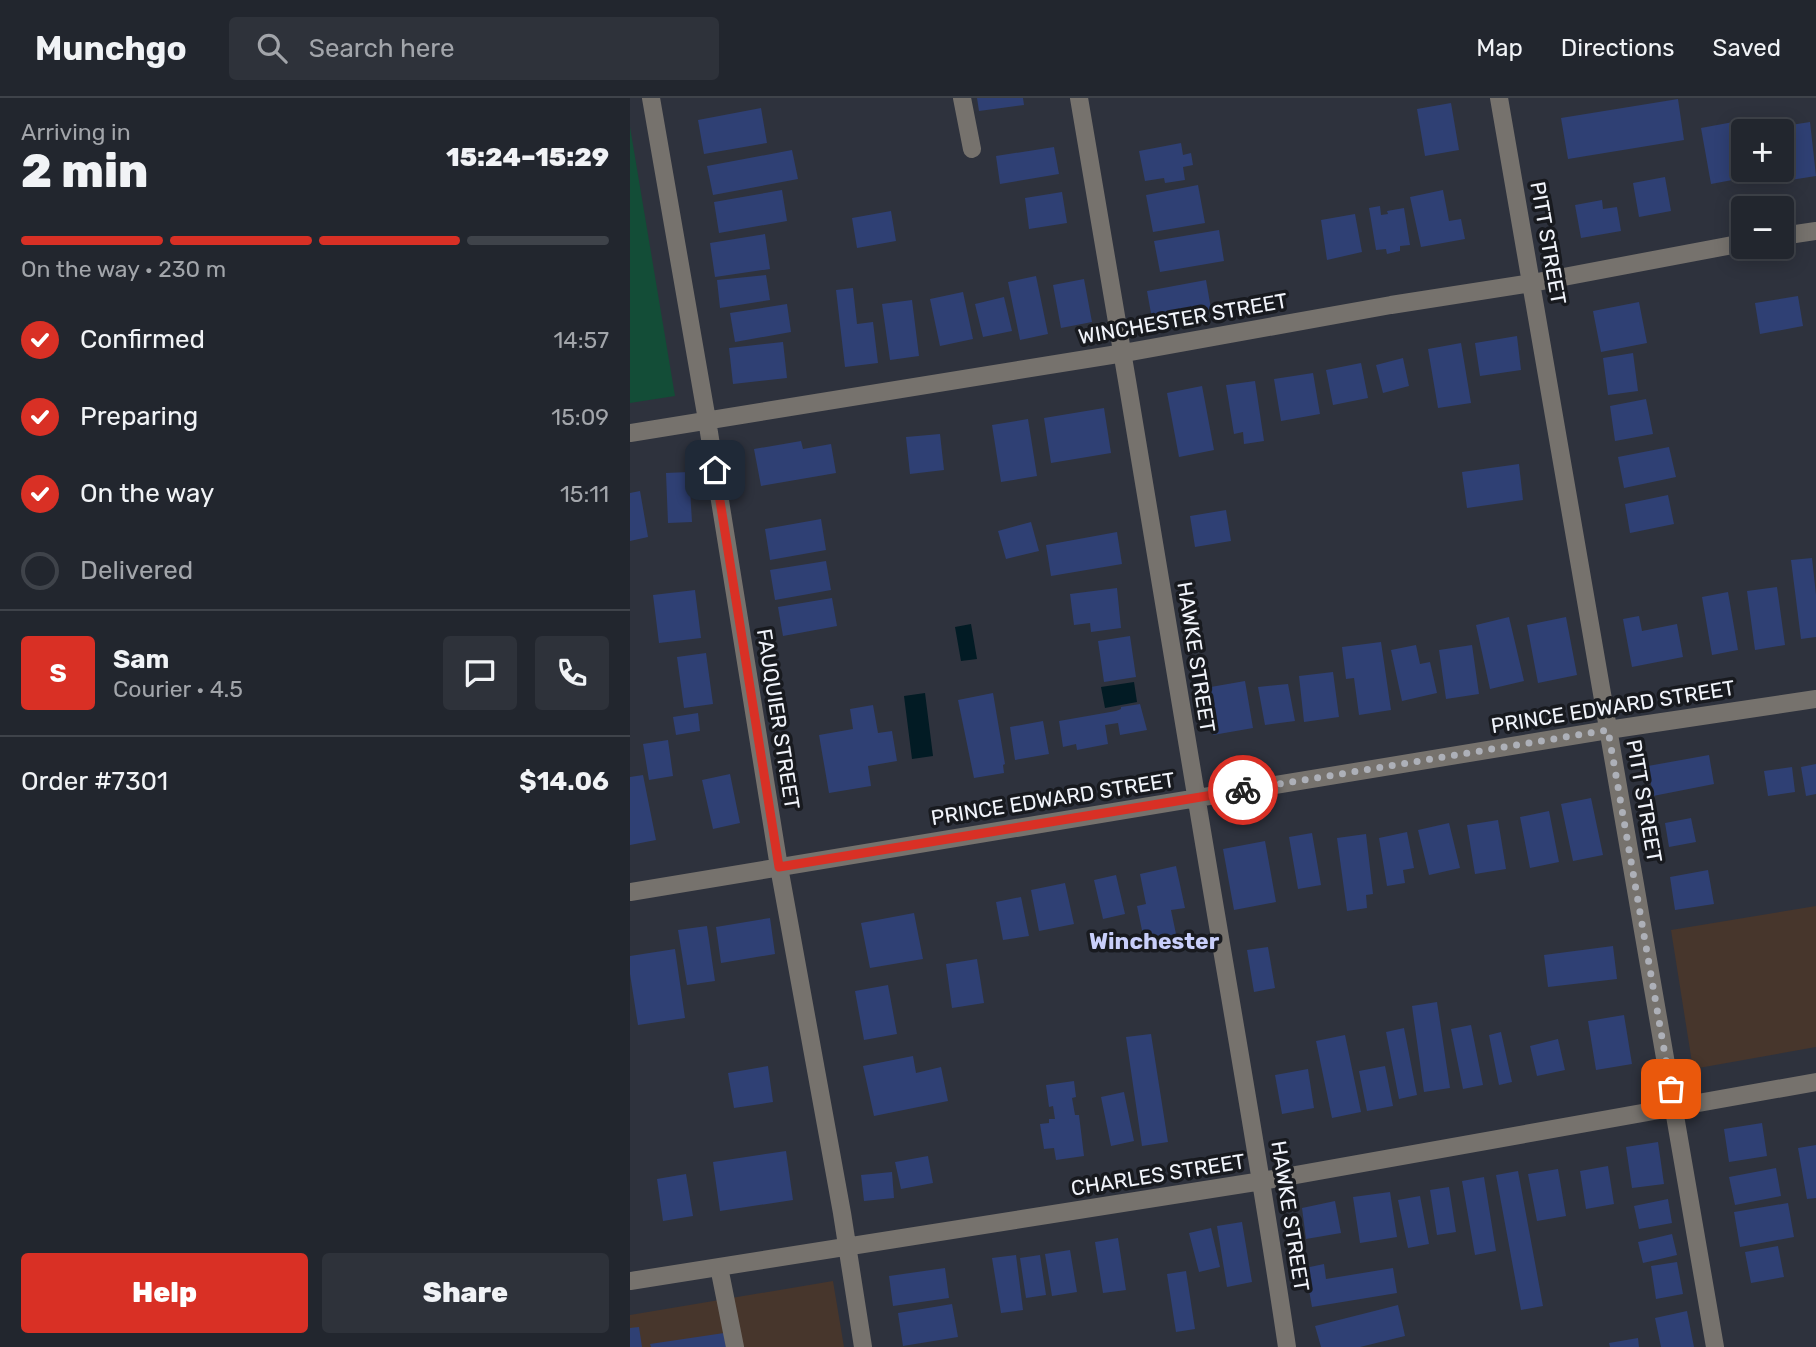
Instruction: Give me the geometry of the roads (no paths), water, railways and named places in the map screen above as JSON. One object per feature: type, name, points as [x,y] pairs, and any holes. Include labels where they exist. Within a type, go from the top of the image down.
[{"type":"street","name":"FAUQUIER STREET","points":[[650,98],[707,420],[779,867],[848,1247],[863,1347]]},
{"type":"street","points":[[962,98],[972,149]]},
{"type":"street","name":"HAWKE STREET","points":[[1079,98],[1262,1181],[1287,1347]]},
{"type":"street","name":"PITT STREET","points":[[1499,98],[1716,1347]]},
{"type":"street","points":[[1794,234],[1816,231]]},
{"type":"street","name":"WINCHESTER STREET","points":[[630,433],[1124,354],[1731,245]]},
{"type":"street","name":"PRINCE EDWARD STREET","points":[[630,892],[1608,730],[1816,699]]},
{"type":"street","name":"CHARLES STREET","points":[[630,1281],[1262,1181],[1816,1082]]},
{"type":"street","points":[[719,1267],[735,1347]]},
{"type":"water","points":[[971,624],[977,659],[961,661],[955,627]]},
{"type":"water","points":[[1134,682],[1137,702],[1105,708],[1101,687]]},
{"type":"water","points":[[925,693],[933,756],[912,759],[904,696]]},
{"type":"district","name":"Winchester","points":[[1154,941]]}]
